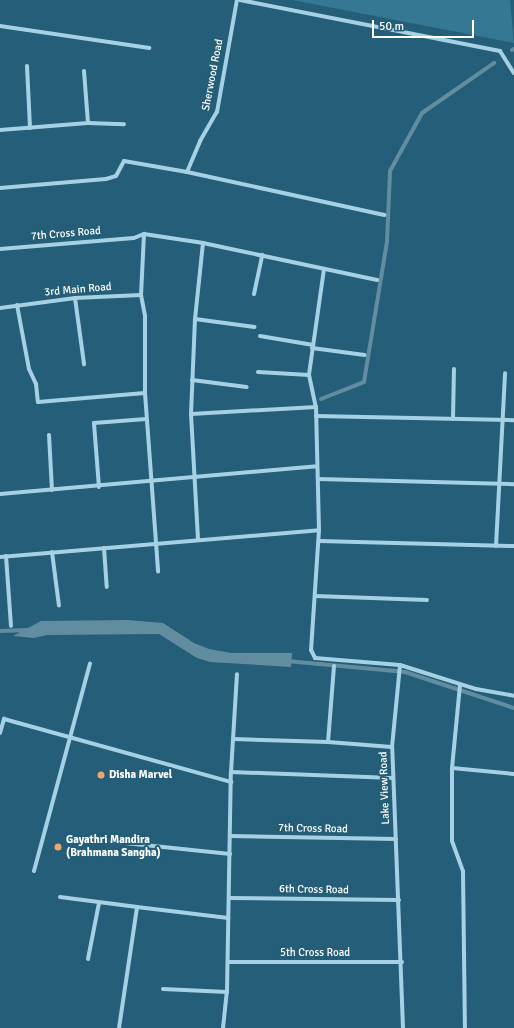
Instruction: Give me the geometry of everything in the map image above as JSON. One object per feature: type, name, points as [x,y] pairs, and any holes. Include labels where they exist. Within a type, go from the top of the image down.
[{"type":"street","points":[[239,0],[500,51],[514,73]]},
{"type":"street","name":"Sherwood Road","points":[[187,172],[200,141],[217,112],[239,0]]},
{"type":"street","points":[[0,26],[148,48]]},
{"type":"street","points":[[27,66],[30,128]]},
{"type":"street","points":[[84,71],[88,123]]},
{"type":"street","points":[[0,130],[88,123],[124,124]]},
{"type":"street","points":[[0,188],[106,179],[116,176],[124,161],[187,172],[384,215]]},
{"type":"street","points":[[158,572],[144,393],[145,316],[141,295],[144,234],[203,243],[377,280]]},
{"type":"street","name":"7th Cross Road","points":[[0,249],[134,238],[144,234]]},
{"type":"street","points":[[198,539],[191,414],[195,319],[203,243]]},
{"type":"street","points":[[254,294],[262,255]]},
{"type":"street","points":[[324,269],[309,375],[316,407],[319,530],[312,655],[316,658],[400,665],[460,684],[514,696]]},
{"type":"street","name":"3rd Main Road","points":[[0,308],[75,298],[141,295]]},
{"type":"street","points":[[75,298],[84,364]]},
{"type":"street","points":[[17,305],[29,369],[36,384],[38,402],[144,393]]},
{"type":"street","points":[[195,319],[254,327]]},
{"type":"street","points":[[260,336],[365,355]]},
{"type":"street","points":[[453,419],[454,369]]},
{"type":"street","points":[[258,372],[309,375]]},
{"type":"street","points":[[496,546],[505,372]]},
{"type":"street","points":[[192,380],[247,387]]},
{"type":"street","points":[[191,414],[316,407]]},
{"type":"street","points":[[316,416],[514,420]]},
{"type":"street","points":[[99,487],[94,423],[146,419]]},
{"type":"street","points":[[49,435],[52,490]]},
{"type":"street","points":[[0,494],[99,487],[151,480],[317,466]]},
{"type":"street","points":[[318,479],[514,484]]},
{"type":"street","points":[[0,557],[198,539],[319,530]]},
{"type":"street","points":[[319,541],[514,546]]},
{"type":"street","points":[[104,548],[107,587]]},
{"type":"street","points":[[52,552],[59,606]]},
{"type":"street","points":[[6,556],[11,626]]},
{"type":"street","points":[[315,596],[427,600]]},
{"type":"street","points":[[34,871],[72,736],[90,663]]},
{"type":"street","name":"Lake View Road","points":[[400,665],[392,747],[404,1028]]},
{"type":"street","points":[[328,742],[334,666]]},
{"type":"street","points":[[223,1028],[227,992],[231,772],[237,674]]},
{"type":"street","points":[[460,684],[452,768],[452,841],[463,871],[465,1028]]},
{"type":"street","points":[[0,733],[4,719],[72,736],[231,782]]},
{"type":"street","points":[[234,739],[328,742],[392,747]]},
{"type":"street","points":[[452,768],[514,774]]},
{"type":"street","points":[[231,772],[393,778]]},
{"type":"street","name":"7th Cross Road","points":[[231,836],[396,839]]},
{"type":"street","points":[[77,838],[230,854]]},
{"type":"street","points":[[60,897],[228,918]]},
{"type":"street","name":"6th Cross Road","points":[[229,898],[399,900]]},
{"type":"street","points":[[88,959],[99,903]]},
{"type":"street","points":[[119,1028],[136,907]]},
{"type":"street","name":"5th Cross Road","points":[[228,962],[402,962]]},
{"type":"street","points":[[163,989],[227,992]]},
{"type":"shaded area","points":[[292,0],[510,0],[514,43]]},
{"type":"shaded area","points":[[128,620],[163,623],[194,643],[209,649],[231,653],[292,653],[291,667],[210,662],[197,658],[159,634],[47,635],[34,638],[13,636],[41,621]]},
{"type":"waterway","points":[[321,399],[364,382],[387,241],[390,171],[422,113],[494,63]]},
{"type":"waterway","points":[[0,631],[28,630]]},
{"type":"waterway","points":[[287,661],[405,672],[514,708]]},
{"type":"place","name":"Disha Marvel","points":[[101,775]]},
{"type":"place","name":"Gayathri Mandira (Brahmana Sangha)","points":[[58,847]]}]
